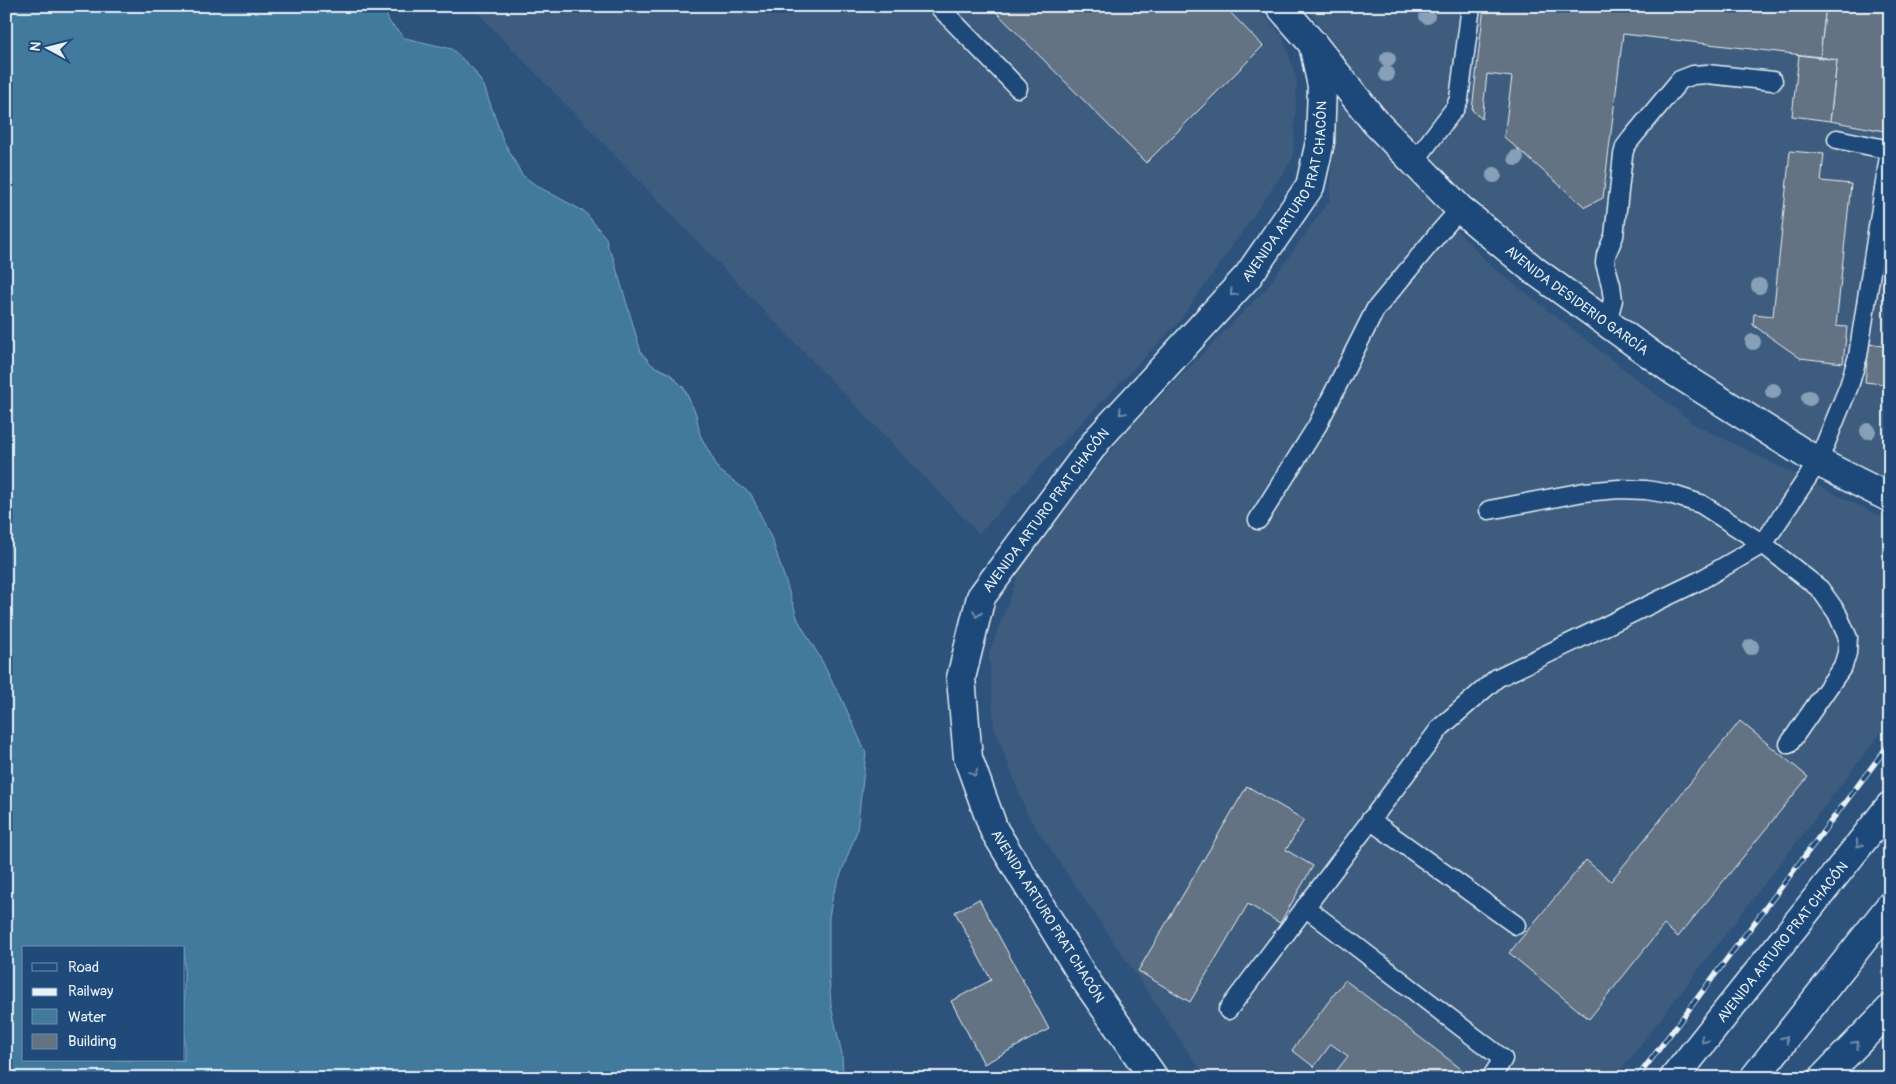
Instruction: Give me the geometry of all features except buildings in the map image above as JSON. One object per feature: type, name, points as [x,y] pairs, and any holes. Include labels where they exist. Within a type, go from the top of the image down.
[{"type":"street","name":"AVENIDA ARTURO PRAT CHACÓN","points":[[1154,1078],[1084,978],[994,830],[968,758],[961,678],[981,597],[1098,439],[1248,276],[1310,186],[1320,142],[1322,86],[1313,44],[1280,6]]},
{"type":"street","name":"AVENIDA DESIDERIO GARCÍA","points":[[1313,44],[1376,123],[1414,162],[1460,209],[1535,271],[1675,372],[1818,462],[1890,498]]},
{"type":"street","name":"AVENIDA ARTURO PRAT CHACÓN","points":[[1674,1078],[1890,806]]},
{"type":"street","points":[[1754,1078],[1890,906]]},
{"type":"street","points":[[1823,1078],[1890,1009]]},
{"type":"lane","points":[[938,6],[1018,88]]},
{"type":"lane","points":[[1414,162],[1455,108],[1459,99],[1471,6]]},
{"type":"lane","points":[[1607,322],[1613,300],[1605,262],[1614,236],[1625,147],[1680,80],[1693,75],[1707,74],[1772,81]]},
{"type":"lane","points":[[1228,1010],[1441,727],[1497,678],[1699,582],[1763,544],[1818,462],[1849,386],[1858,356],[1890,150],[1837,139]]},
{"type":"lane","points":[[1258,520],[1317,426],[1376,310],[1460,209]]},
{"type":"lane","points":[[1489,510],[1584,492],[1618,489],[1646,490],[1670,494],[1701,504],[1763,544],[1820,590],[1837,613],[1848,638],[1847,653],[1843,666],[1789,744]]},
{"type":"lane","points":[[1370,820],[1516,924]]},
{"type":"lane","points":[[1305,907],[1503,1059],[1491,1078]]},
{"type":"shaded area","points":[[471,6],[1255,6],[1283,36],[1297,80],[1293,159],[1179,322],[1053,452],[979,534]]},
{"type":"shaded area","points":[[1305,6],[1890,6],[1890,492],[1782,441],[1530,263],[1398,131]]},
{"type":"shaded area","points":[[1335,100],[1490,265],[1696,425],[1890,521],[1890,721],[1615,1078],[1206,1078],[1028,816],[994,728],[989,653],[1024,560],[1131,426],[1266,289],[1330,199]]},
{"type":"water","points":[[6,6],[382,6],[390,23],[405,38],[452,49],[473,69],[484,86],[503,140],[522,175],[537,186],[585,212],[606,238],[641,352],[652,365],[670,374],[684,388],[696,414],[700,435],[719,470],[751,494],[773,542],[798,620],[840,695],[866,753],[857,831],[833,895],[829,917],[831,1006],[842,1054],[843,1078],[6,1078]]},
{"type":"railway","points":[[1637,1078],[1890,743]]}]
